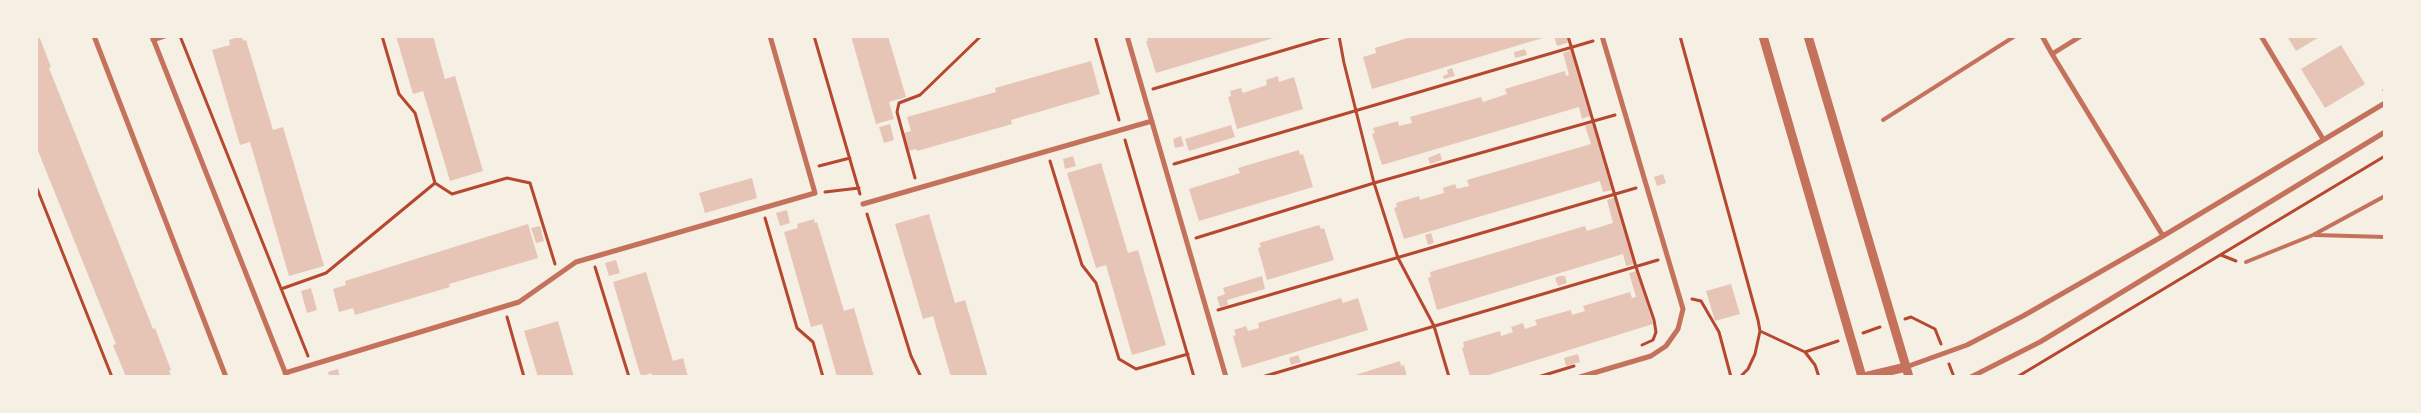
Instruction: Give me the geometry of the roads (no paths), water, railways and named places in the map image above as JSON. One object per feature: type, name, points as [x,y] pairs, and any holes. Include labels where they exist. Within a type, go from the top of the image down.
[{"type":"street","points":[[94,36],[226,377]]},
{"type":"street","points":[[165,36],[152,38],[286,375],[312,364],[519,302],[576,262],[815,193],[770,36]]},
{"type":"street","points":[[1127,36],[1226,377]]},
{"type":"street","points":[[1763,36],[1863,377],[1906,367],[1967,345],[2162,236],[2385,103]]},
{"type":"street","points":[[1808,36],[1909,377]]},
{"type":"street","points":[[2042,36],[2162,236]]},
{"type":"street","points":[[2052,54],[2081,36]]},
{"type":"street","points":[[2261,36],[2323,139]]},
{"type":"street","points":[[1580,377],[1651,356],[1666,346],[1681,321],[1683,309],[1603,37]]},
{"type":"street","points":[[864,204],[1152,121]]},
{"type":"street","points":[[1971,377],[2040,342],[2385,132]]},
{"type":"lane","points":[[1883,120],[2015,36]]},
{"type":"lane","points":[[2246,262],[2314,235],[2385,196]]},
{"type":"lane","points":[[2314,235],[2385,237]]}]
